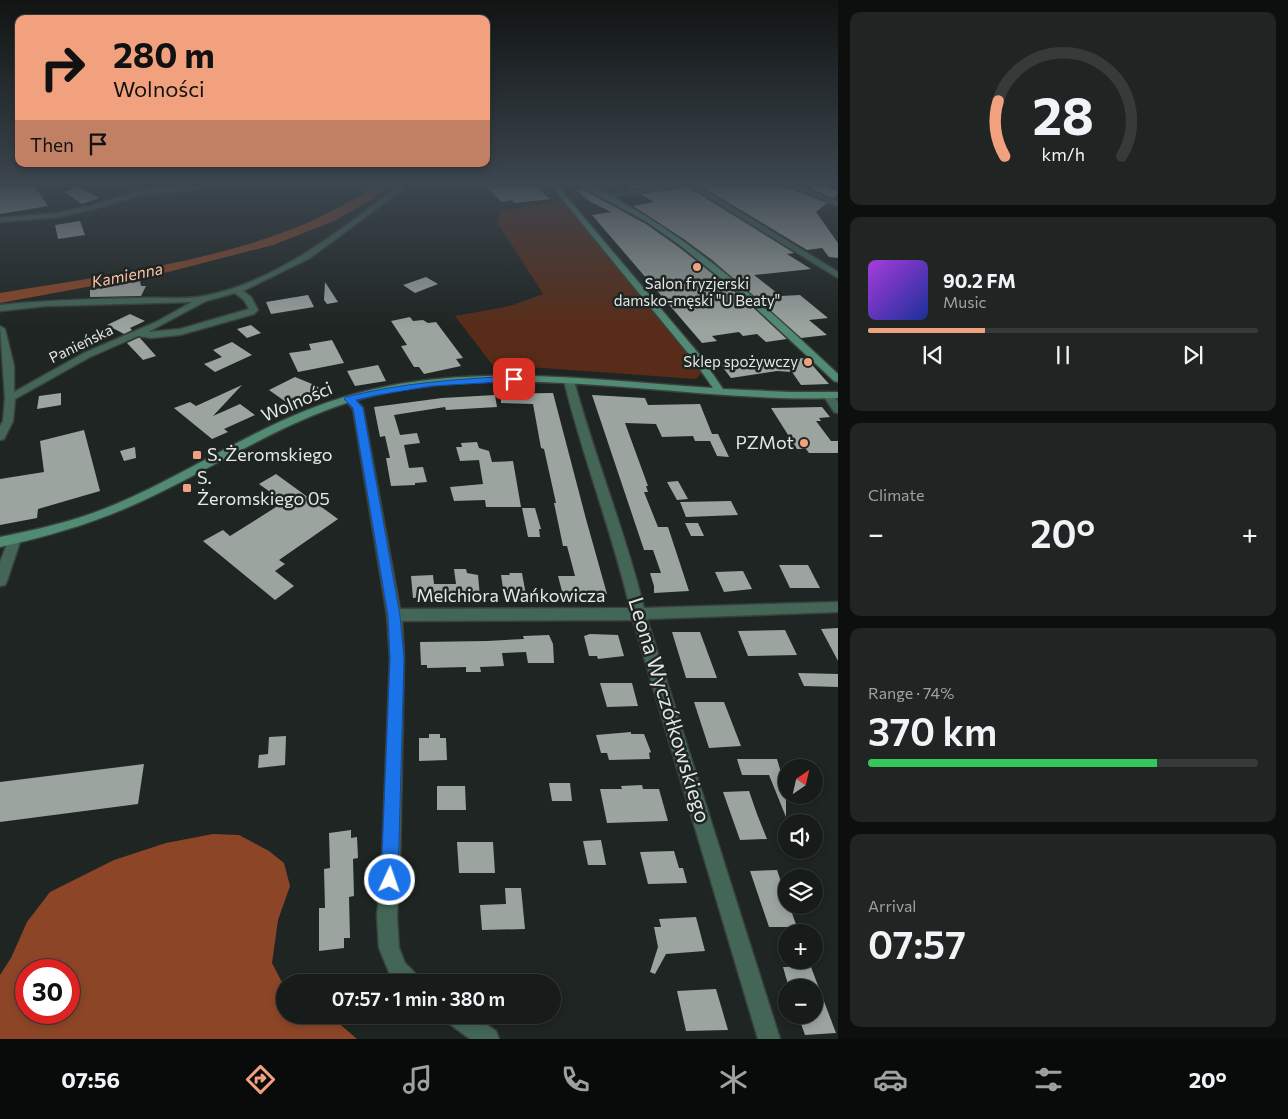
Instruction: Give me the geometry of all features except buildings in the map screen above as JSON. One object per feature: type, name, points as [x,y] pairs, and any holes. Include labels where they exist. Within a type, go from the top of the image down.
[{"type":"street","points":[[0,308],[46,303],[203,299],[237,290],[265,278],[306,256],[340,231]]},
{"type":"street","points":[[592,231],[696,356],[720,391]]},
{"type":"street","points":[[664,231],[717,270],[838,379]]},
{"type":"street","points":[[767,231],[838,276]]},
{"type":"street","points":[[137,334],[153,335],[175,332],[254,310],[253,306],[237,290]]},
{"type":"street","name":"Panieńska","points":[[6,401],[86,355],[137,334],[203,299]]},
{"type":"street","points":[[0,329],[9,366],[6,401],[8,421],[0,437]]},
{"type":"street","name":"Wolności","points":[[0,542],[83,521],[121,506],[284,425],[349,399],[402,388],[465,381],[527,378],[720,391],[833,395]]},
{"type":"street","name":"Leona Wyczółkowskiego","points":[[569,381],[590,455],[623,554],[638,614],[769,1039]]},
{"type":"street","points":[[833,395],[838,410]]},
{"type":"street","points":[[349,399],[358,408],[394,616],[397,658],[391,861],[387,917],[389,948],[398,970],[402,974]]},
{"type":"street","points":[[0,582],[15,539]]},
{"type":"street","name":"Melchiora Wańkowicza","points":[[394,616],[638,614],[838,607]]},
{"type":"street","points":[[467,1024],[488,1039]]},
{"type":"shaded area","points":[[503,231],[588,231],[704,373],[701,373],[696,379],[514,366],[494,367],[455,316],[510,306],[543,294]]},
{"type":"shaded area","points":[[213,834],[239,835],[269,851],[284,863],[290,886],[278,920],[272,963],[278,974],[276,974],[276,1024],[340,1024],[357,1039],[0,1039],[0,975],[11,958],[27,922],[50,892],[114,860],[166,843]]},
{"type":"waterway","name":"Kamienna","points":[[0,298],[112,279],[168,267],[224,254],[298,231]]},
{"type":"place","name":"Salon fryzjerski damsko-męski \"U Beaty\"","points":[[697,267]]},
{"type":"place","name":"Sklep spożywczy","points":[[808,362]]},
{"type":"place","name":"PZMot","points":[[804,443]]},
{"type":"place","name":"S. Żeromskiego","points":[[197,455]]},
{"type":"place","name":"S. Żeromskiego 05","points":[[187,488]]},
{"type":"route","points":[[390,880],[397,658],[394,616],[358,408],[349,399],[378,392],[432,384],[514,379]]}]
